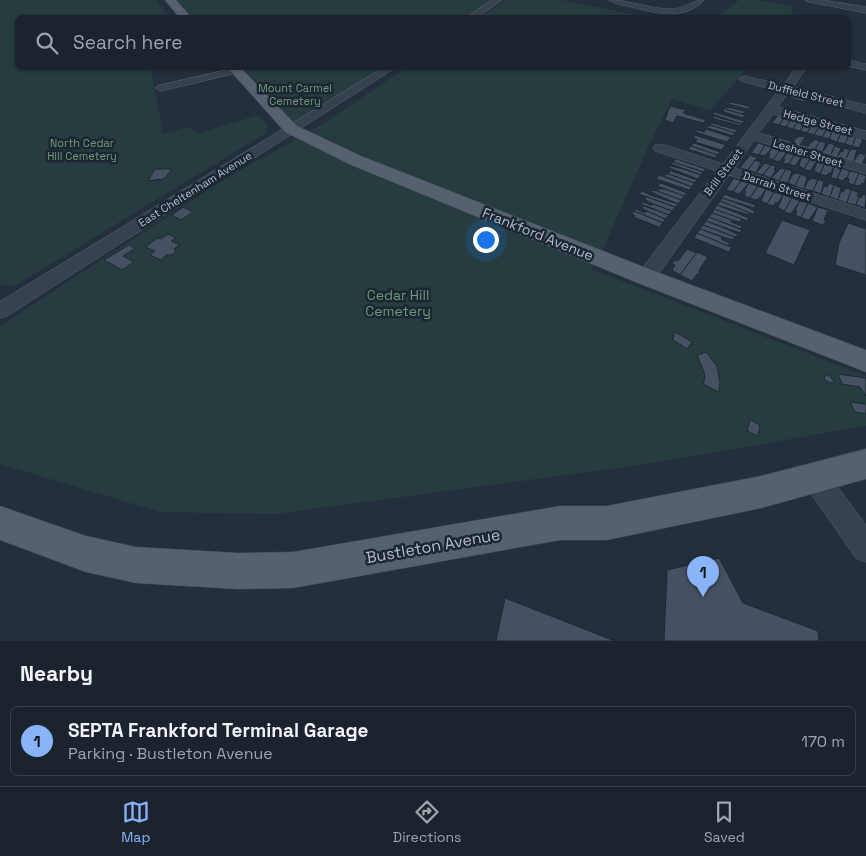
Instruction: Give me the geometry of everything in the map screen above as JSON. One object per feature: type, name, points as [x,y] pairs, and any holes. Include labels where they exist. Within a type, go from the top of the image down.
[{"type":"main road","points":[[170,0],[184,15]]},
{"type":"main road","name":"Frankford Avenue","points":[[237,70],[291,129],[354,160],[646,278],[866,361]]},
{"type":"main road","name":"Bustleton Avenue","points":[[0,523],[86,554],[136,565],[238,571],[293,570],[560,523],[607,523],[816,479],[866,464]]},
{"type":"street","points":[[475,15],[498,0]]},
{"type":"street","points":[[612,0],[659,10],[687,9],[699,1]]},
{"type":"street","points":[[809,0],[866,10]]},
{"type":"street","points":[[841,14],[847,7]]},
{"type":"street","points":[[851,64],[866,67]]},
{"type":"street","points":[[161,88],[232,70]]},
{"type":"street","name":"East Cheltenham Avenue","points":[[0,311],[387,70]]},
{"type":"street","name":"Brill Street","points":[[646,278],[725,168],[799,70]]},
{"type":"street","name":"Duffield Street","points":[[745,79],[866,109]]},
{"type":"street","name":"Hedge Street","points":[[770,109],[866,135]]},
{"type":"street","name":"Lesher Street","points":[[750,136],[866,170]]},
{"type":"street","name":"Darrah Street","points":[[660,148],[866,215]]},
{"type":"street","points":[[816,479],[866,548]]},
{"type":"green space","name":"North Cedar Hill Cemetery","points":[[0,0],[156,0],[168,15],[15,15],[15,70],[151,70],[163,134],[188,127],[197,134],[258,115],[268,125],[266,133],[13,287],[0,284]]},
{"type":"green space","points":[[170,0],[495,0],[468,15],[185,15]]},
{"type":"green space","points":[[507,0],[562,0],[635,15],[483,15]]},
{"type":"green space","points":[[739,0],[757,0],[791,6],[793,15],[719,15]]},
{"type":"green space","name":"Mount Carmel Cemetery","points":[[236,70],[382,70],[291,129]]},
{"type":"green space","name":"Cedar Hill Cemetery","points":[[403,70],[746,70],[710,110],[672,99],[649,145],[603,249],[591,269],[866,376],[866,426],[641,465],[275,514],[160,512],[0,464],[0,326],[225,179],[321,125]]},
{"type":"building","points":[[792,95],[808,98],[805,102],[790,98]]},
{"type":"building","points":[[730,102],[752,107],[747,109],[728,104]]},
{"type":"building","points":[[670,106],[686,110],[683,113],[706,120],[703,123],[677,116],[673,123],[665,120]]},
{"type":"building","points":[[725,107],[748,112],[742,114],[724,109]]},
{"type":"building","points":[[724,109],[745,115],[743,118],[722,111]]},
{"type":"building","points":[[714,112],[745,121],[742,124],[712,114]]},
{"type":"building","points":[[778,115],[785,117],[779,125],[772,123]]},
{"type":"building","points":[[714,116],[742,124],[741,126],[715,119],[713,118]]},
{"type":"building","points":[[785,117],[791,119],[786,127],[779,125]]},
{"type":"building","points":[[791,119],[798,121],[793,129],[786,127]]},
{"type":"building","points":[[798,121],[805,123],[800,131],[793,129]]},
{"type":"building","points":[[712,123],[737,130],[735,133],[710,125]]},
{"type":"building","points":[[805,123],[812,125],[807,133],[800,131]]},
{"type":"building","points":[[710,125],[735,133],[733,136],[707,128]]},
{"type":"building","points":[[812,125],[819,127],[814,135],[807,133]]},
{"type":"building","points":[[819,127],[827,129],[822,137],[814,135]]},
{"type":"building","points":[[706,129],[731,137],[727,142],[695,132],[698,130],[704,132]]},
{"type":"building","points":[[827,129],[833,130],[829,139],[822,137]]},
{"type":"building","points":[[833,130],[841,133],[837,142],[829,139]]},
{"type":"building","points":[[841,133],[849,135],[845,144],[837,142]]},
{"type":"building","points":[[695,135],[726,145],[721,150],[695,142],[697,139],[693,138]]},
{"type":"building","points":[[849,135],[856,137],[852,146],[845,144]]},
{"type":"building","points":[[800,136],[805,137],[799,147],[792,145],[796,138]]},
{"type":"building","points":[[856,137],[863,139],[859,148],[852,146]]},
{"type":"building","points":[[813,139],[820,141],[814,151],[807,149],[810,143],[814,141]]},
{"type":"building","points":[[820,141],[826,143],[822,153],[814,151]]},
{"type":"building","points":[[694,143],[720,152],[717,155],[691,146]]},
{"type":"building","points":[[758,143],[765,145],[759,155],[751,153]]},
{"type":"building","points":[[829,143],[835,145],[830,156],[822,153]]},
{"type":"building","points":[[765,145],[772,148],[765,156],[759,155]]},
{"type":"building","points":[[691,146],[717,155],[715,158],[688,149]]},
{"type":"building","points":[[835,146],[841,148],[837,158],[830,156]]},
{"type":"building","points":[[772,148],[780,150],[774,160],[768,158]]},
{"type":"building","points":[[845,148],[850,150],[845,160],[837,158],[841,151]]},
{"type":"building","points":[[851,149],[857,150],[853,163],[845,160]]},
{"type":"building","points":[[780,150],[787,152],[779,162],[773,160]]},
{"type":"building","points":[[787,152],[795,154],[789,164],[783,163]]},
{"type":"building","points":[[860,153],[866,155],[862,165],[853,163],[857,156]]},
{"type":"building","points":[[795,154],[802,156],[795,166],[789,164]]},
{"type":"building","points":[[750,155],[757,158],[748,170],[740,168]]},
{"type":"building","points":[[802,156],[810,159],[804,169],[799,166]]},
{"type":"building","points":[[676,159],[706,169],[703,172],[673,162]]},
{"type":"building","points":[[810,159],[817,161],[810,171],[804,169]]},
{"type":"building","points":[[755,160],[761,162],[756,173],[748,170]]},
{"type":"building","points":[[817,161],[825,163],[820,174],[814,171]]},
{"type":"building","points":[[673,162],[703,172],[701,175],[671,164]]},
{"type":"building","points":[[765,163],[771,165],[763,175],[756,173]]},
{"type":"building","points":[[825,163],[834,166],[831,173],[826,176],[820,174]]},
{"type":"building","points":[[771,165],[776,166],[774,170],[776,170],[771,178],[763,175]]},
{"type":"building","points":[[671,166],[701,175],[698,179],[669,168]]},
{"type":"building","points":[[834,166],[842,168],[837,179],[831,178]]},
{"type":"building","points":[[781,168],[786,169],[779,181],[771,178]]},
{"type":"building","points":[[842,168],[850,171],[847,178],[843,181],[837,179]]},
{"type":"building","points":[[155,169],[172,169],[164,179],[148,181]]},
{"type":"building","points":[[786,169],[792,171],[788,183],[779,181]]},
{"type":"building","points":[[669,170],[697,180],[694,183],[668,174],[670,172],[667,171]]},
{"type":"building","points":[[850,171],[859,173],[854,185],[848,183],[849,179],[847,178]]},
{"type":"building","points":[[796,173],[801,174],[795,186],[788,183],[792,175]]},
{"type":"building","points":[[859,173],[866,176],[864,184],[862,183],[860,186],[854,185]]},
{"type":"building","points":[[665,174],[694,183],[692,187],[664,176]]},
{"type":"building","points":[[801,174],[807,177],[804,189],[795,186]]},
{"type":"building","points":[[659,175],[692,187],[689,190],[656,179]]},
{"type":"building","points":[[734,178],[741,181],[733,192],[726,190]]},
{"type":"building","points":[[812,178],[818,180],[813,191],[804,189],[808,181]]},
{"type":"building","points":[[818,180],[824,181],[821,194],[813,191]]},
{"type":"building","points":[[741,181],[749,183],[739,194],[733,192]]},
{"type":"building","points":[[661,183],[687,193],[684,196],[657,186]]},
{"type":"building","points":[[749,183],[758,186],[750,198],[744,196],[746,192],[744,191]]},
{"type":"building","points":[[829,183],[834,185],[830,197],[821,194],[824,186],[827,187]]},
{"type":"building","points":[[834,185],[841,188],[838,200],[830,197]]},
{"type":"building","points":[[758,186],[766,189],[761,197],[756,200],[750,198]]},
{"type":"building","points":[[846,188],[851,190],[847,203],[838,200],[841,191],[843,192]]},
{"type":"building","points":[[665,189],[684,196],[681,200],[657,191]]},
{"type":"building","points":[[766,189],[774,192],[767,204],[761,201]]},
{"type":"building","points":[[653,190],[681,200],[678,204],[651,192]]},
{"type":"building","points":[[851,190],[858,192],[857,196],[859,197],[856,205],[847,203]]},
{"type":"building","points":[[642,191],[678,204],[675,207],[639,194]]},
{"type":"building","points":[[774,192],[783,195],[778,203],[776,202],[773,206],[767,204]]},
{"type":"building","points":[[725,194],[756,205],[754,208],[722,198]]},
{"type":"building","points":[[863,194],[866,195],[865,208],[856,205],[859,197],[861,198]]},
{"type":"building","points":[[783,195],[792,198],[785,211],[778,208]]},
{"type":"building","points":[[647,197],[675,207],[672,211],[644,199]]},
{"type":"building","points":[[722,198],[755,211],[754,214],[720,201]]},
{"type":"building","points":[[792,198],[800,201],[791,214],[784,212]]},
{"type":"building","points":[[720,201],[750,213],[749,215],[717,205]]},
{"type":"building","points":[[800,201],[808,203],[801,218],[795,215],[797,211],[795,210]]},
{"type":"building","points":[[643,202],[672,211],[669,215],[641,204]]},
{"type":"building","points":[[808,203],[818,207],[809,220],[801,218]]},
{"type":"building","points":[[717,205],[749,218],[747,221],[714,209]]},
{"type":"building","points":[[644,206],[669,215],[665,219],[642,208]]},
{"type":"building","points":[[183,207],[193,212],[181,220],[172,215]]},
{"type":"building","points":[[818,207],[828,210],[824,220],[826,222],[822,225],[812,221]]},
{"type":"building","points":[[636,209],[645,213],[647,211],[665,219],[663,223],[634,211]]},
{"type":"building","points":[[714,209],[742,219],[740,222],[712,213]]},
{"type":"building","points":[[634,211],[663,223],[659,227],[633,217],[635,216],[632,214]]},
{"type":"building","points":[[712,213],[732,220],[731,222],[742,226],[741,229],[709,217]]},
{"type":"building","points":[[709,217],[742,230],[740,233],[706,221]]},
{"type":"building","points":[[782,220],[810,230],[794,265],[765,253]]},
{"type":"building","points":[[706,221],[739,235],[735,237],[703,225]]},
{"type":"building","points":[[848,223],[866,229],[866,275],[835,265],[839,243]]},
{"type":"building","points":[[703,225],[735,237],[732,240],[700,229]]},
{"type":"building","points":[[700,229],[722,237],[721,239],[730,243],[728,246],[697,233]]},
{"type":"building","points":[[697,233],[732,247],[729,252],[694,238]]},
{"type":"building","points":[[168,234],[176,238],[171,241],[180,245],[174,249],[176,252],[166,255],[161,260],[150,255],[155,251],[145,247]]},
{"type":"building","points":[[129,245],[135,248],[123,256],[134,262],[122,270],[104,260]]},
{"type":"building","points":[[687,249],[697,253],[680,275],[672,270],[675,265],[672,264],[675,260],[678,261]]},
{"type":"building","points":[[697,252],[708,257],[699,270],[700,273],[692,281],[680,275]]},
{"type":"building","points":[[674,332],[692,342],[687,349],[673,340]]},
{"type":"building","points":[[706,352],[717,366],[720,383],[719,392],[703,384],[704,372],[697,355]]},
{"type":"building","points":[[838,374],[866,378],[866,396],[860,387],[842,384]]},
{"type":"building","points":[[825,375],[829,375],[834,381],[833,383],[824,379]]},
{"type":"building","points":[[850,402],[866,404],[866,414],[855,412]]},
{"type":"building","points":[[750,420],[760,425],[758,436],[747,431]]},
{"type":"building","points":[[719,558],[743,603],[818,631],[819,641],[664,641],[667,570]]},
{"type":"building","points":[[505,598],[615,641],[496,641]]},
{"type":"place","name":"SEPTA Frankford Terminal Garage","points":[[703,597]]}]
